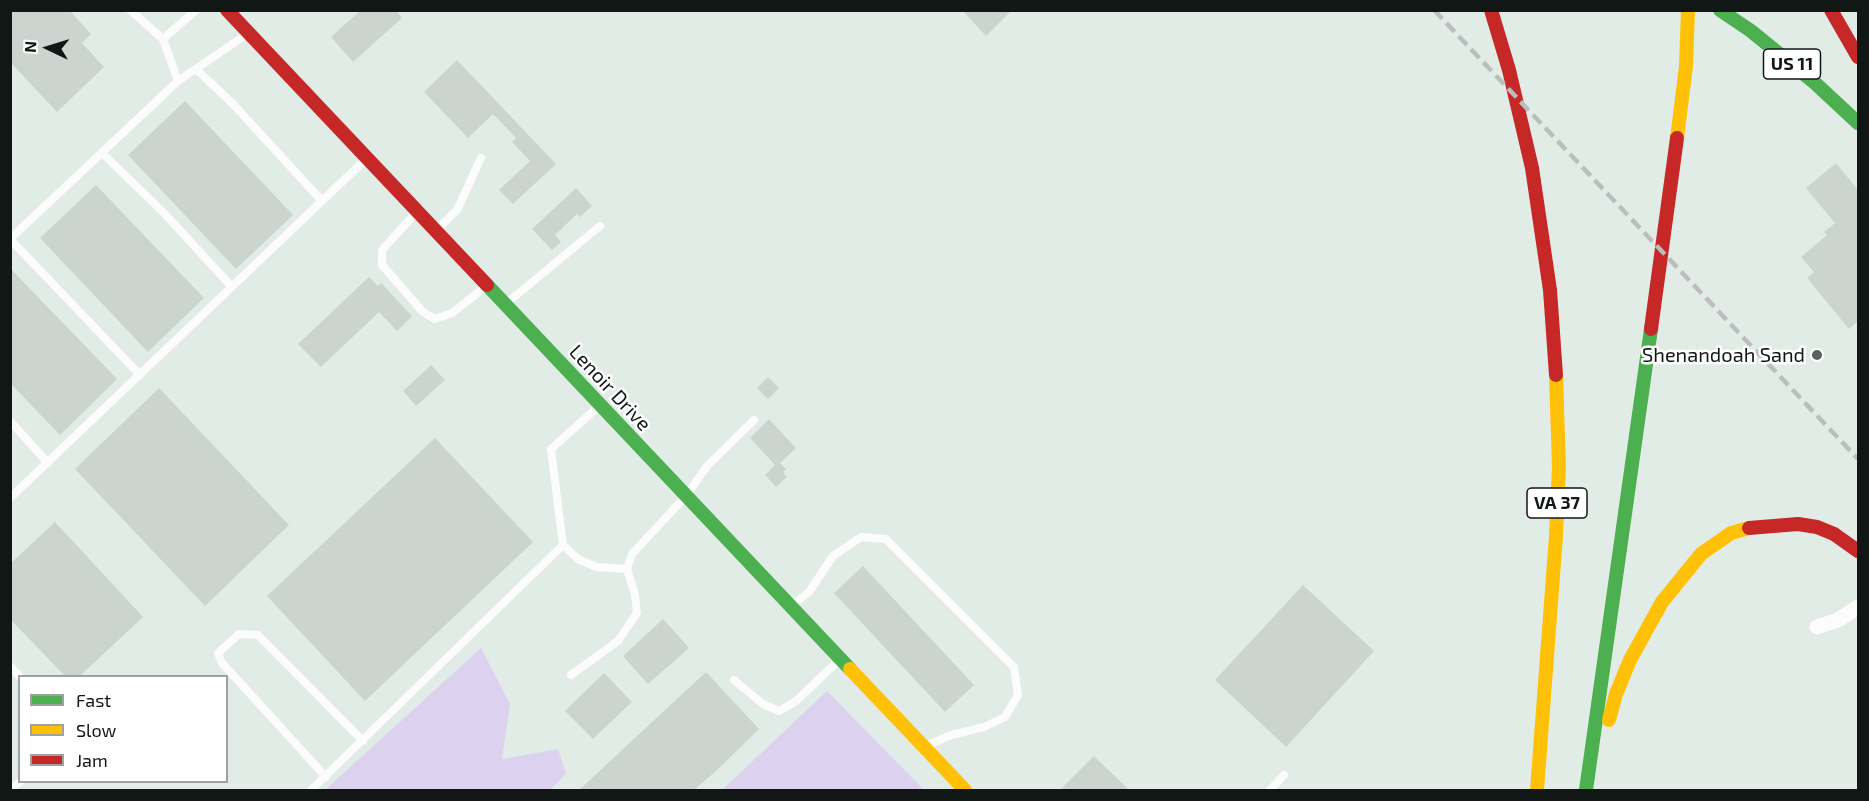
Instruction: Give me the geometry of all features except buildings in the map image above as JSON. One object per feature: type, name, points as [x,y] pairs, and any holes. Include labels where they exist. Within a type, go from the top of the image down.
[{"type":"main road","name":"Lenoir Drive","points":[[227,10],[965,790]]},
{"type":"main road","name":"VA 37","points":[[1491,10],[1522,120],[1540,216],[1555,351],[1559,467],[1537,790]]},
{"type":"main road","points":[[1586,790],[1674,163],[1686,66],[1688,10]]},
{"type":"main road","name":"US 11","points":[[1720,10],[1815,83],[1858,123]]},
{"type":"main road","name":"US 11","points":[[1831,10],[1858,57]]},
{"type":"main road","points":[[1598,790],[1609,718],[1630,660],[1662,602],[1686,569],[1701,554],[1731,533],[1752,527],[1779,524],[1817,527],[1834,534],[1858,551]]},
{"type":"street","points":[[1817,627],[1838,620],[1858,607]]},
{"type":"lane","points":[[130,10],[163,39],[178,81]]},
{"type":"lane","points":[[163,39],[196,10]]},
{"type":"lane","points":[[140,375],[10,239],[178,81],[249,33]]},
{"type":"lane","points":[[196,69],[232,103],[322,201]]},
{"type":"lane","points":[[102,153],[164,213],[232,287]]},
{"type":"lane","points":[[10,498],[367,158]]},
{"type":"lane","points":[[435,231],[457,210],[481,158]]},
{"type":"lane","points":[[417,212],[382,250],[382,266],[423,312],[435,319],[452,313],[487,286]]},
{"type":"lane","points":[[505,305],[600,226]]},
{"type":"lane","points":[[599,405],[551,449],[563,545],[578,559],[596,567],[627,569]]},
{"type":"lane","points":[[571,675],[618,641],[637,613],[635,595],[627,569],[632,554],[686,496],[707,466],[754,420]]},
{"type":"lane","points":[[10,421],[48,463]]},
{"type":"lane","points":[[792,606],[809,592],[833,556],[861,537],[886,539],[1014,667],[1018,695],[1005,717],[984,727],[951,735],[924,746]]},
{"type":"lane","points":[[311,790],[563,545]]},
{"type":"lane","points":[[326,777],[222,663],[218,653],[239,634],[258,635],[363,741]]},
{"type":"lane","points":[[734,680],[763,704],[779,711],[796,701],[841,658]]},
{"type":"lane","points":[[1270,790],[1284,776]]},
{"type":"shaded area","points":[[481,648],[510,704],[502,759],[558,749],[566,774],[550,790],[325,790]]},
{"type":"shaded area","points":[[827,691],[924,790],[722,790]]},
{"type":"railway","points":[[1434,10],[1858,459]]},
{"type":"traffic: fast","points":[[1720,10],[1751,31],[1815,83],[1858,123]]},
{"type":"traffic: fast","points":[[487,285],[850,669]]},
{"type":"traffic: fast","points":[[1586,790],[1651,329]]},
{"type":"traffic: slow","points":[[1677,138],[1686,66],[1688,10]]},
{"type":"traffic: slow","points":[[1537,790],[1556,536],[1559,467],[1556,375]]},
{"type":"traffic: slow","points":[[1609,720],[1616,694],[1630,660],[1662,602],[1701,554],[1731,533],[1749,528]]},
{"type":"traffic: slow","points":[[850,669],[965,790]]},
{"type":"traffic: jam","points":[[227,10],[487,285]]},
{"type":"traffic: jam","points":[[1491,10],[1509,70],[1532,168],[1550,290],[1556,375]]},
{"type":"traffic: jam","points":[[1831,10],[1858,57]]},
{"type":"traffic: jam","points":[[1651,329],[1677,138]]},
{"type":"traffic: jam","points":[[1749,528],[1798,524],[1817,527],[1834,534],[1858,551]]},
{"type":"place","name":"Shenandoah Sand","points":[[1817,355]]}]
